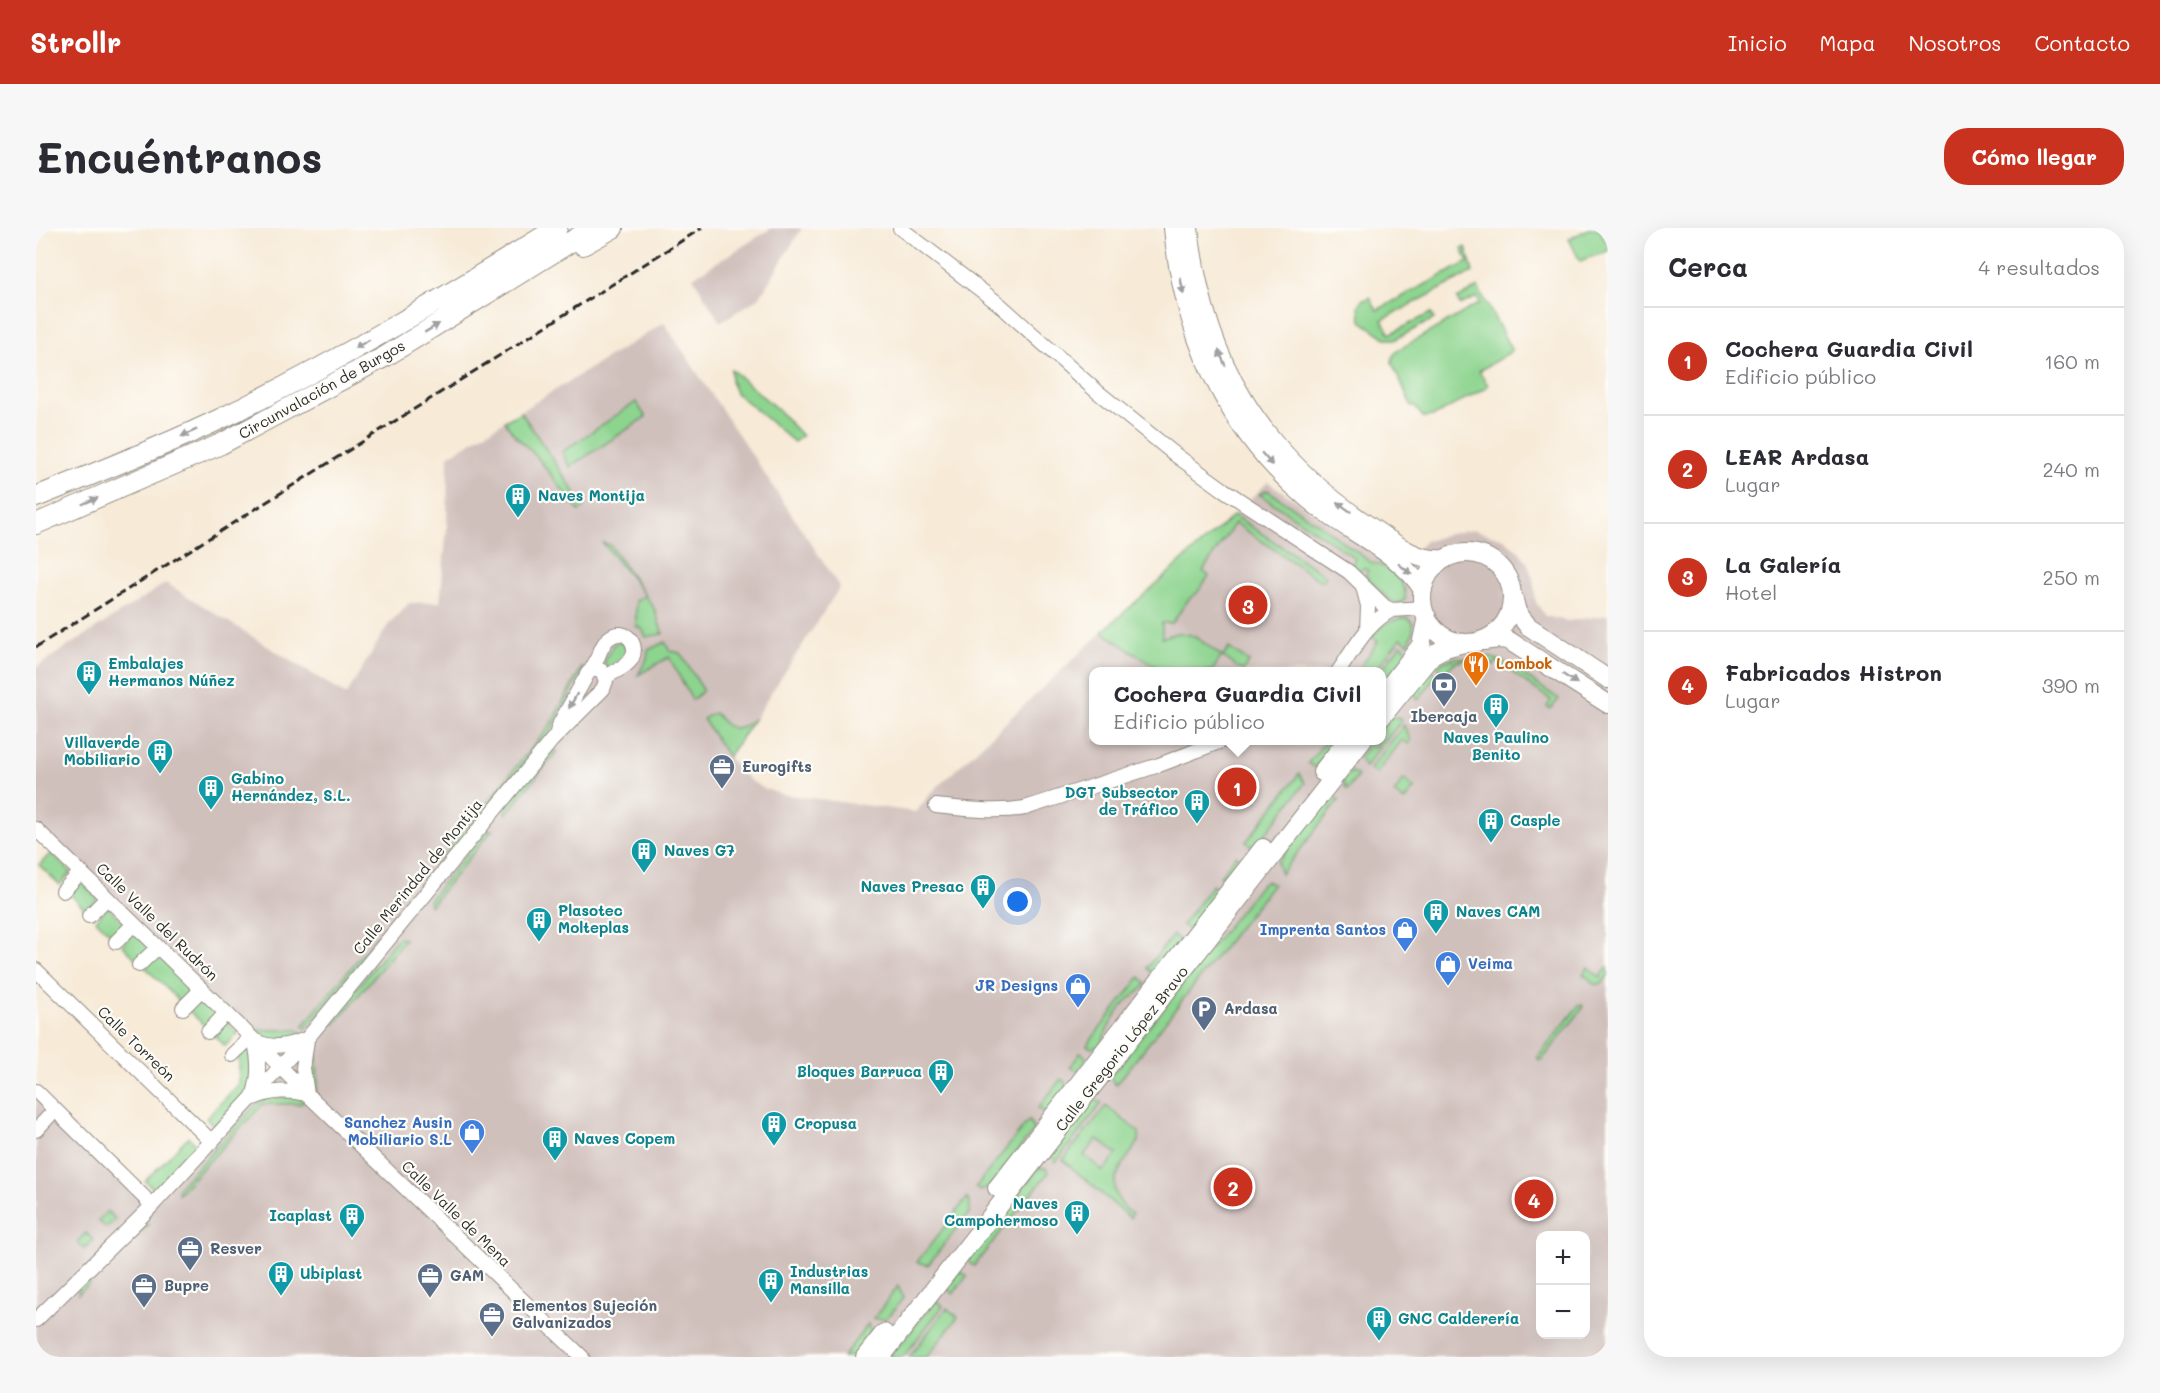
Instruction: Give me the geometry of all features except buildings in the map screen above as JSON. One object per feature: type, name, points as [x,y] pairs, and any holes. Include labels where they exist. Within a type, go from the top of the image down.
[{"type":"highway","points":[[499,264],[548,228]]},
{"type":"highway","name":"Circunvalación de Burgos","points":[[36,496],[187,435],[249,405],[404,320],[556,228]]},
{"type":"highway","name":"Circunvalación de Burgos","points":[[36,524],[221,444],[386,356],[593,228]]},
{"type":"highway","points":[[500,286],[561,259],[613,228]]},
{"type":"main road","points":[[1173,228],[1181,286],[1188,313],[1216,384],[1245,430],[1276,468],[1325,512],[1394,560],[1415,578],[1424,605],[1439,633],[1447,638],[1472,642],[1496,632],[1507,619],[1512,602],[1510,585]]},
{"type":"main road","points":[[1189,228],[1200,299],[1218,350],[1241,396],[1264,430],[1304,474],[1362,520],[1413,554],[1432,560],[1445,559],[1463,553],[1480,555],[1493,561],[1504,572],[1517,612],[1528,626],[1608,679]]},
{"type":"main road","points":[[1386,690],[1421,645],[1424,638],[1424,605],[1430,573],[1445,559]]},
{"type":"main road","points":[[1386,712],[1432,655],[1445,648],[1499,639],[1508,640],[1608,704]]},
{"type":"main road","name":"Calle Gregorio López Bravo","points":[[865,1357],[1344,745]]},
{"type":"main road","name":"Calle Gregorio López Bravo","points":[[881,1357],[1360,745]]},
{"type":"street","points":[[900,228],[999,304],[1094,389],[1186,463],[1349,572],[1379,603],[1392,610]]},
{"type":"street","points":[[1363,585],[1368,606],[1367,630]]},
{"type":"street","points":[[1341,667],[1376,620],[1392,610],[1424,605]]},
{"type":"street","name":"Calle Merindad de Montija","points":[[36,1320],[152,1205],[281,1068],[555,736],[598,695],[605,685],[600,673],[588,673],[555,736]]},
{"type":"street","points":[[936,806],[986,811],[1025,808],[1213,745]]},
{"type":"street","name":"Calle Valle del Rudrón","points":[[39,839],[81,872],[253,1038],[281,1068]]},
{"type":"street","points":[[63,891],[81,872]]},
{"type":"street","points":[[89,916],[107,898]]},
{"type":"street","points":[[116,942],[134,924]]},
{"type":"street","points":[[139,966],[158,947]]},
{"type":"street","name":"Calle Torreón","points":[[36,970],[212,1142]]},
{"type":"street","points":[[183,1008],[202,989]]},
{"type":"street","points":[[208,1032],[226,1013]]},
{"type":"street","points":[[232,1055],[253,1038],[269,1046],[281,1046],[307,1038],[303,1068],[307,1094],[284,1090],[252,1099]]},
{"type":"street","name":"Calle Merindad de Montija","points":[[252,1099],[257,1087],[259,1067],[253,1038]]},
{"type":"street","name":"Calle Valle de Mena","points":[[281,1068],[582,1357]]},
{"type":"street","points":[[36,1091],[152,1205]]},
{"type":"street","points":[[36,1130],[55,1110]]},
{"type":"shaded area","points":[[772,228],[802,228],[759,298],[720,322],[693,277]]},
{"type":"shaded area","points":[[664,323],[840,587],[728,757],[749,780],[780,794],[916,812],[931,793],[1102,632],[1268,482],[1398,569],[1426,540],[1451,533],[1475,530],[1504,539],[1519,551],[1527,562],[1533,578],[1536,602],[1545,616],[1568,621],[1608,615],[1608,1357],[36,1357],[36,1091],[152,1205],[281,1068],[36,829],[36,667],[166,583],[346,695],[388,625],[409,603],[440,602],[447,526],[448,456]]},
{"type":"green space","points":[[1590,228],[1599,228],[1608,251],[1580,261],[1569,239]]},
{"type":"green space","points":[[1466,247],[1473,272],[1382,320],[1390,334],[1431,313],[1434,319],[1394,340],[1387,339],[1361,321],[1359,306],[1363,299],[1370,297],[1377,310],[1468,262],[1462,249]]},
{"type":"green space","points":[[1478,287],[1512,351],[1479,371],[1487,387],[1434,416],[1423,417],[1414,406],[1412,407],[1392,363],[1393,356],[1398,350],[1480,303],[1477,297],[1460,305],[1457,299]]},
{"type":"green space","points":[[731,369],[777,409],[802,436],[794,442],[736,393],[731,381]]},
{"type":"green space","points":[[636,402],[646,417],[570,467],[562,452]]},
{"type":"green space","points":[[521,412],[584,508],[579,511],[537,457],[513,433],[505,421]]},
{"type":"green space","points":[[1267,490],[1372,563],[1390,571],[1404,587],[1405,599],[1395,603],[1386,597],[1365,575],[1368,571],[1364,568],[1360,571],[1352,565],[1355,558],[1259,494]]},
{"type":"green space","points":[[1234,515],[1326,576],[1322,582],[1235,523],[1203,571],[1209,576],[1197,593],[1189,599],[1172,623],[1162,623],[1162,638],[1172,634],[1188,634],[1222,656],[1215,667],[1156,667],[1102,632]]},
{"type":"green space","points":[[603,543],[610,545],[644,594]]},
{"type":"green space","points":[[645,595],[654,608],[663,634],[646,637],[642,629],[636,626],[636,601]]},
{"type":"green space","points":[[1408,618],[1413,623],[1409,644],[1401,638],[1377,667],[1361,667],[1378,641],[1372,637],[1393,621]]},
{"type":"green space","points":[[619,642],[625,645],[627,653],[607,668],[604,661],[614,644]]},
{"type":"green space","points":[[665,642],[670,651],[680,653],[702,688],[702,692],[692,700],[669,657],[638,675],[647,659],[648,650]]},
{"type":"green space","points":[[1401,644],[1409,651],[1386,681],[1386,667],[1383,667]]},
{"type":"green space","points":[[1229,648],[1249,662],[1246,667],[1237,667],[1223,657]]},
{"type":"green space","points":[[1489,657],[1504,662],[1559,699],[1551,709],[1547,707],[1551,700],[1497,662],[1494,665],[1480,659],[1470,658]]},
{"type":"green space","points":[[1455,658],[1469,659],[1454,663],[1444,673],[1437,666],[1443,662]]},
{"type":"green space","points":[[582,667],[584,668],[551,731],[306,1029],[303,1026],[549,727]]},
{"type":"green space","points":[[1429,668],[1437,675],[1418,700],[1413,692]]},
{"type":"green space","points":[[714,713],[726,725],[734,728],[745,725],[755,718],[728,757],[703,719]]},
{"type":"green space","points":[[1397,717],[1402,720],[1386,740],[1386,722],[1389,718]]},
{"type":"green space","points":[[1404,725],[1411,741],[1408,744],[1402,740],[1376,774],[1370,769]]},
{"type":"green space","points":[[1323,745],[1335,745],[1316,766],[1308,763]]},
{"type":"green space","points":[[1368,745],[1378,750],[1365,767],[1359,758]]},
{"type":"green space","points":[[551,751],[557,751],[506,814],[504,809]]},
{"type":"green space","points":[[1351,772],[1358,776],[1347,790],[1343,779]]},
{"type":"green space","points":[[1299,774],[1305,783],[1257,845],[1251,846],[1246,842]]},
{"type":"green space","points":[[1404,779],[1414,788],[1404,801],[1394,793]]},
{"type":"green space","points":[[1328,798],[1339,800],[1281,874],[1277,863]]},
{"type":"green space","points":[[486,830],[492,830],[430,906],[429,900]]},
{"type":"green space","points":[[51,853],[71,872],[60,885],[39,865]]},
{"type":"green space","points":[[1236,855],[1243,862],[1229,879],[1220,876]]},
{"type":"green space","points":[[1266,881],[1273,884],[1116,1085],[1112,1081],[1111,1074],[1262,883]]},
{"type":"green space","points":[[81,882],[98,899],[86,910],[70,894]]},
{"type":"green space","points":[[1212,885],[1219,891],[1191,929],[1187,929],[1182,925]]},
{"type":"green space","points":[[108,907],[125,924],[113,936],[96,920]]},
{"type":"green space","points":[[134,933],[150,948],[138,961],[122,945]]},
{"type":"green space","points":[[1173,935],[1180,941],[1157,971],[1151,972],[1147,968]]},
{"type":"green space","points":[[400,938],[405,939],[335,1024],[333,1023],[319,1039],[317,1037]]},
{"type":"green space","points":[[157,954],[195,990],[182,1004],[145,967]]},
{"type":"green space","points":[[1588,967],[1600,977],[1608,967],[1608,976],[1602,983],[1596,985],[1583,974]]},
{"type":"green space","points":[[1140,977],[1146,984],[1119,1010],[1100,1046],[1091,1048],[1087,1045]]},
{"type":"green space","points":[[201,997],[217,1013],[205,1026],[188,1010]]},
{"type":"green space","points":[[1582,1004],[1583,1008],[1542,1060],[1538,1060],[1538,1057]]},
{"type":"green space","points":[[227,1022],[238,1034],[225,1046],[214,1035]]},
{"type":"green space","points":[[254,1028],[257,1030],[298,1030],[302,1033],[291,1040],[267,1042],[251,1031]]},
{"type":"green space","points":[[313,1043],[316,1045],[318,1087],[315,1090],[311,1084],[307,1053]]},
{"type":"green space","points":[[249,1045],[255,1068],[247,1093],[217,1125],[213,1125],[206,1118],[239,1084],[237,1057]]},
{"type":"green space","points":[[1081,1052],[1087,1059],[1077,1071],[1070,1067]]},
{"type":"green space","points":[[1061,1079],[1065,1082],[1066,1088],[1050,1110],[1040,1110],[1038,1108]]},
{"type":"green space","points":[[297,1097],[304,1101],[301,1104],[263,1104],[178,1194],[178,1188],[255,1106],[266,1098]]},
{"type":"green space","points":[[1095,1100],[1102,1103],[1056,1162],[1051,1152],[1089,1102]]},
{"type":"green space","points":[[1106,1106],[1139,1132],[1139,1141],[1120,1169],[1115,1186],[1116,1195],[1132,1214],[1130,1218],[1063,1160]],"holes":[[[1097,1139],[1117,1154],[1103,1171],[1084,1155]]]},
{"type":"green space","points":[[1029,1120],[1034,1130],[990,1187],[981,1191],[975,1188]]},
{"type":"green space","points":[[188,1137],[197,1145],[195,1152],[155,1190],[145,1181]]},
{"type":"green space","points":[[1038,1168],[1046,1168],[1048,1173],[974,1266],[968,1258]]},
{"type":"green space","points":[[967,1198],[970,1203],[970,1212],[928,1265],[917,1262]]},
{"type":"green space","points":[[107,1211],[115,1219],[106,1228],[98,1221]]},
{"type":"green space","points":[[144,1223],[149,1224],[125,1247],[125,1241]]},
{"type":"green space","points":[[86,1233],[93,1240],[84,1249],[77,1242]]},
{"type":"green space","points":[[118,1251],[122,1253],[78,1294],[79,1286]]},
{"type":"green space","points":[[959,1271],[967,1276],[953,1294],[946,1287]]},
{"type":"green space","points":[[898,1286],[903,1298],[894,1310],[884,1319],[874,1318]]},
{"type":"green space","points":[[936,1301],[943,1306],[903,1357],[889,1357]]},
{"type":"green space","points":[[947,1308],[958,1317],[927,1357],[909,1357]]},
{"type":"green space","points":[[868,1324],[872,1334],[857,1357],[843,1357]]},
{"type":"railway","points":[[36,647],[702,228]]},
{"type":"place","name":"Naves Montija","points":[[518,519]]},
{"type":"place","name":"La Galería","points":[[1248,605]]},
{"type":"place","name":"Lombok","points":[[1476,687]]},
{"type":"place","name":"Embalajes Hermanos Núñez","points":[[89,696]]},
{"type":"place","name":"Ibercaja","points":[[1444,708]]},
{"type":"place","name":"Naves Paulino Benito","points":[[1496,729]]},
{"type":"place","name":"Villaverde Mobiliario","points":[[160,775]]},
{"type":"place","name":"Cochera Guardia Civil","points":[[1237,787]]},
{"type":"place","name":"Eurogifts","points":[[722,790]]},
{"type":"place","name":"Gabino Hernández, S.L.","points":[[211,811]]},
{"type":"place","name":"DGT Subsector de Tráfico","points":[[1197,825]]},
{"type":"place","name":"Casple","points":[[1491,844]]},
{"type":"place","name":"Naves G7","points":[[644,874]]},
{"type":"place","name":"Naves Presac","points":[[983,910]]},
{"type":"place","name":"Naves CAM","points":[[1436,935]]},
{"type":"place","name":"Plasotec Molteplas","points":[[539,943]]},
{"type":"place","name":"Imprenta Santos","points":[[1405,953]]},
{"type":"place","name":"Veima","points":[[1448,987]]},
{"type":"place","name":"JR Designs","points":[[1078,1009]]},
{"type":"place","name":"Ardasa","points":[[1204,1032]]},
{"type":"place","name":"Bloques Barruca","points":[[941,1095]]},
{"type":"place","name":"Cropusa","points":[[774,1147]]},
{"type":"place","name":"Sanchez Ausin Mobiliario S.L","points":[[472,1155]]},
{"type":"place","name":"Naves Copem","points":[[555,1162]]},
{"type":"place","name":"LEAR Ardasa","points":[[1233,1187]]},
{"type":"place","name":"Fabricados Histron","points":[[1534,1199]]},
{"type":"place","name":"Naves Campohermoso","points":[[1077,1236]]},
{"type":"place","name":"Icaplast","points":[[352,1239]]},
{"type":"place","name":"Resver","points":[[190,1272]]},
{"type":"place","name":"Ubiplast","points":[[281,1297]]},
{"type":"place","name":"GAM","points":[[430,1299]]},
{"type":"place","name":"Industrias Mansilla","points":[[771,1304]]},
{"type":"place","name":"Bupre","points":[[144,1309]]},
{"type":"place","name":"Elementos Sujeción Galvanizados","points":[[492,1338]]},
{"type":"place","name":"GNC Calderería","points":[[1379,1342]]}]
